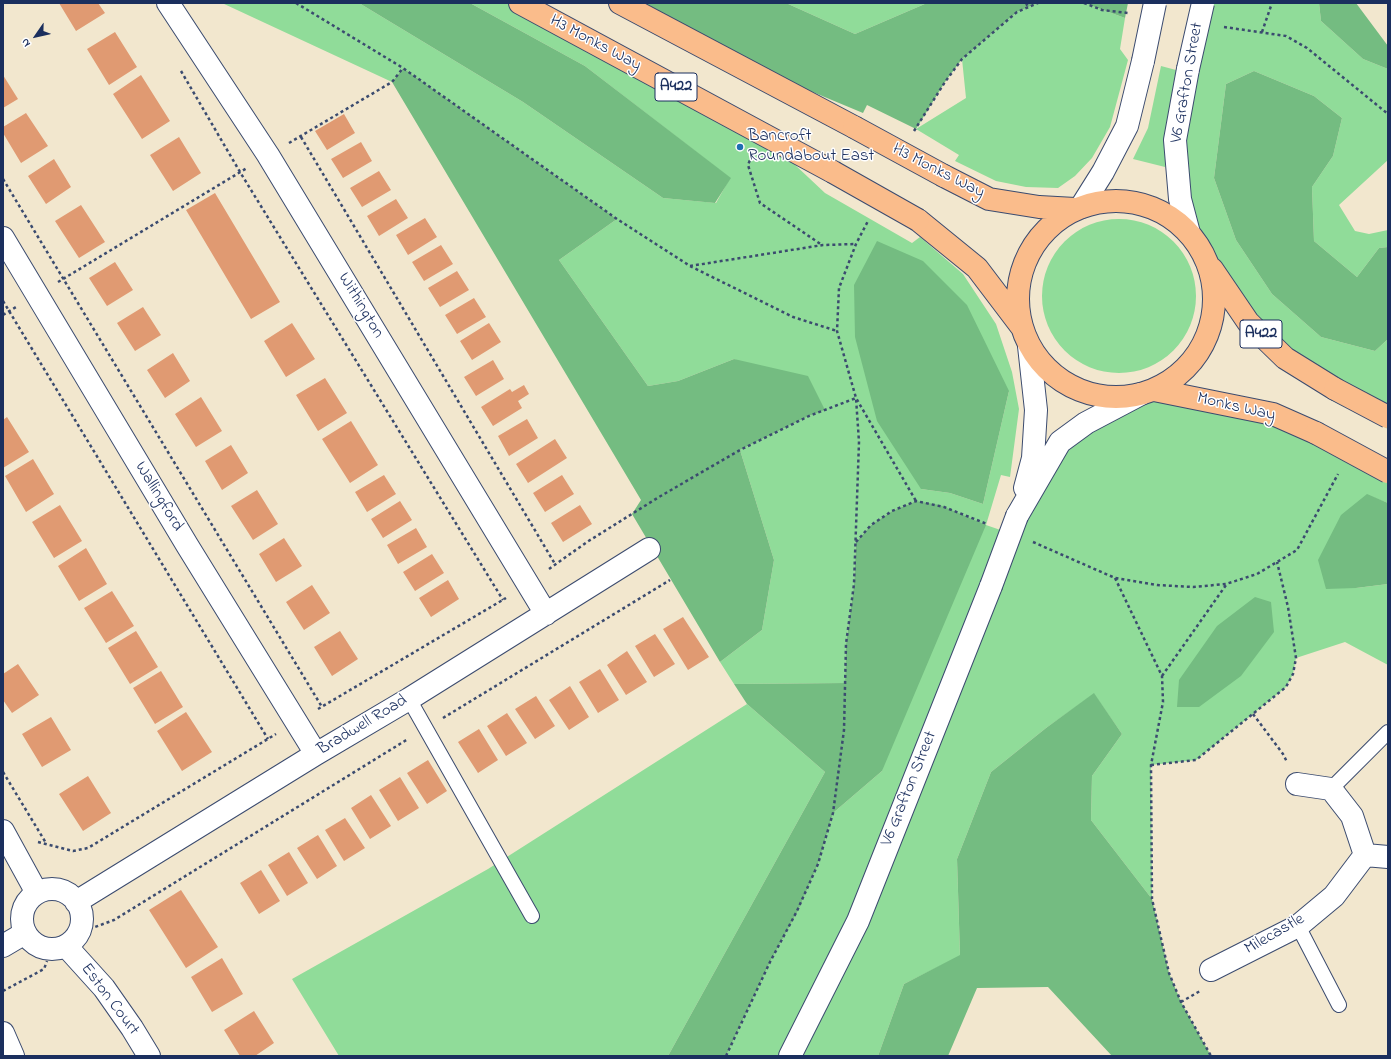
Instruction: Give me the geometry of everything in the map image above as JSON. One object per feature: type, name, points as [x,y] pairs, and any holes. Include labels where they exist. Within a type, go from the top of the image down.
[{"type":"main road","name":"H3 Monks Way","points":[[520,3],[834,172],[918,220],[977,268],[1026,337]]},
{"type":"main road","name":"H3 Monks Way","points":[[620,3],[989,199],[1039,207],[1078,208]]},
{"type":"main road","name":"A422","points":[[1206,260],[1214,290],[1212,321],[1200,350],[1180,374],[1147,392],[1115,398],[1089,394],[1065,384],[1045,367],[1026,337],[1018,292],[1026,258],[1046,229],[1078,208],[1110,201],[1139,203],[1166,215],[1188,233],[1248,322],[1285,358],[1335,389],[1388,417]]},
{"type":"main road","name":"Monks Way","points":[[1147,392],[1273,414],[1316,433],[1388,472]]},
{"type":"street","name":"Withington","points":[[168,3],[268,155],[546,614]]},
{"type":"street","points":[[1078,208],[1103,172],[1127,126],[1155,3]]},
{"type":"street","name":"V6 Grafton Street","points":[[1188,233],[1180,199],[1175,140],[1188,69],[1203,3]]},
{"type":"street","name":"Wallingford","points":[[3,238],[187,544],[316,754]]},
{"type":"street","name":"V6 Grafton Street","points":[[790,1056],[858,921],[991,586],[1017,516],[1032,458],[1036,410],[1026,337]]},
{"type":"street","name":"V6 Grafton Street","points":[[1017,516],[1060,442],[1086,423],[1147,392]]},
{"type":"street","name":"Bradwell Road","points":[[76,902],[316,754],[409,699],[649,550]]},
{"type":"street","points":[[1297,784],[1331,789],[1352,816],[1365,855],[1388,857]]},
{"type":"street","points":[[8,840],[37,893]]},
{"type":"street","name":"Milecastle","points":[[1210,970],[1298,926],[1334,896],[1365,855]]},
{"type":"street","points":[[54,889],[63,891],[70,895],[76,902],[82,917],[82,925],[65,943],[36,944],[25,933],[22,924],[22,915],[30,899],[37,893],[54,889]]},
{"type":"street","points":[[3,946],[25,933]]},
{"type":"street","name":"Eston Court","points":[[65,943],[104,988],[132,1028],[149,1056]]},
{"type":"street","points":[[3,1032],[13,1056]]},
{"type":"lane","points":[[409,699],[532,916]]},
{"type":"lane","points":[[1331,789],[1388,732]]},
{"type":"lane","points":[[1298,926],[1339,1004]]},
{"type":"path","points":[[296,3],[404,68],[610,214],[690,266],[793,317],[837,331]]},
{"type":"path","points":[[1026,3],[1028,7]]},
{"type":"path","points":[[912,136],[945,82],[962,59],[1017,12],[1038,3]]},
{"type":"path","points":[[1262,32],[1272,3]]},
{"type":"path","points":[[1286,36],[1307,48],[1388,114]]},
{"type":"path","points":[[3,315],[392,82],[404,68]]},
{"type":"path","points":[[180,71],[240,172],[503,600]]},
{"type":"path","points":[[760,132],[748,165],[760,203],[823,245]]},
{"type":"path","points":[[301,136],[555,564]]},
{"type":"path","points":[[3,179],[322,707]]},
{"type":"path","points":[[726,1056],[818,864],[833,813],[844,730],[846,644],[854,584],[859,442],[856,398],[837,331],[839,288],[856,244],[870,217]]},
{"type":"path","points":[[690,266],[823,245],[856,244]]},
{"type":"path","points":[[3,300],[268,739]]},
{"type":"path","points":[[8,840],[28,840],[73,851],[88,848],[297,721],[503,600],[587,542],[659,496],[740,450],[809,416],[856,398]]},
{"type":"path","points":[[856,398],[916,501]]},
{"type":"path","points":[[1032,541],[1115,578],[1157,585],[1186,587],[1226,584],[1257,574],[1297,550],[1338,473]]},
{"type":"path","points":[[856,542],[871,525],[892,511],[916,501],[944,507],[988,524]]},
{"type":"path","points":[[1151,765],[1196,760],[1286,687],[1293,674],[1296,658],[1288,607],[1277,562]]},
{"type":"path","points":[[1115,578],[1162,676],[1163,702],[1151,765],[1152,899],[1169,972],[1181,1002],[1211,1056]]},
{"type":"path","points":[[3,992],[44,969],[65,943],[114,920],[670,580]]},
{"type":"path","points":[[1162,676],[1226,584]]},
{"type":"path","points":[[1253,714],[1283,754],[1297,784]]},
{"type":"path","points":[[3,772],[46,844]]},
{"type":"green space","points":[[222,3],[359,3],[523,102],[663,198],[716,203],[730,178],[585,66],[470,3],[520,3],[760,132],[825,193],[912,243],[920,237],[963,274],[996,324],[1012,372],[1019,409],[1010,477],[1001,475],[986,525],[1012,534],[1060,442],[1141,394],[1230,405],[1388,472],[1388,503],[1367,495],[1356,588],[1388,584],[1388,665],[1345,642],[1296,658],[1293,674],[1286,687],[1196,760],[1151,765],[1152,899],[1091,820],[1092,776],[1122,734],[1094,694],[1046,728],[991,772],[957,859],[960,956],[904,984],[878,1056],[726,1056],[770,962],[798,911],[818,864],[833,813],[882,771],[916,501],[892,511],[871,525],[856,542],[854,584],[846,644],[845,683],[734,684],[720,662],[762,630],[774,560],[740,450],[824,410],[734,359],[678,381],[648,386],[559,260],[617,219],[403,68],[392,82]],"holes":[[[1009,391],[983,504],[950,493],[921,489]]]},
{"type":"green space","points":[[359,3],[470,3],[585,66],[731,178],[715,203],[663,198],[523,102]]},
{"type":"green space","points":[[620,3],[786,3],[855,34],[927,3],[1038,3],[1017,12],[962,59],[945,82],[916,129],[867,105],[863,113],[700,45]]},
{"type":"green space","points":[[786,3],[927,3],[855,34]]},
{"type":"green space","points":[[1038,3],[1084,3],[1125,18],[1120,49],[1128,60],[1110,127],[1092,158],[1075,176],[1058,188],[1026,187],[996,181],[955,161],[959,155],[916,129],[966,98],[962,59],[1017,12]]},
{"type":"green space","points":[[1084,3],[1128,3],[1125,18]]},
{"type":"green space","points":[[1207,3],[1319,3],[1321,21],[1363,59],[1388,69],[1388,160],[1339,205],[1355,231],[1369,234],[1388,230],[1388,247],[1379,248],[1357,277],[1314,241],[1312,187],[1333,156],[1342,118],[1314,96],[1254,71],[1226,84],[1214,178],[1236,240],[1272,294],[1321,337],[1375,351],[1388,339],[1388,429],[1331,400],[1248,322],[1189,233],[1180,199],[1188,69]]},
{"type":"green space","points":[[1319,3],[1356,3],[1388,46],[1388,69],[1363,59],[1321,21]]},
{"type":"green space","points":[[1161,66],[1176,70],[1165,132],[1165,167],[1133,159],[1148,128]]},
{"type":"green space","points":[[403,68],[617,219],[559,260],[648,386],[678,381],[734,359],[808,376],[825,410],[809,416],[740,450],[774,560],[762,630],[720,662],[632,514],[641,500],[392,82]]},
{"type":"green space","points":[[1254,71],[1314,96],[1342,118],[1333,156],[1312,187],[1314,241],[1357,277],[1379,248],[1388,247],[1388,339],[1375,351],[1321,337],[1272,294],[1236,240],[1214,178],[1226,84]]},
{"type":"green space","points":[[1119,219],[1134,221],[1155,228],[1162,232],[1178,247],[1183,253],[1190,267],[1196,296],[1194,311],[1187,332],[1183,339],[1168,355],[1162,360],[1148,367],[1119,373],[1104,371],[1083,364],[1076,360],[1060,345],[1055,339],[1048,325],[1042,296],[1044,281],[1051,260],[1055,253],[1070,237],[1076,232],[1090,225]]},
{"type":"green space","points":[[877,241],[923,261],[967,305],[1009,391],[983,504],[950,493],[921,489],[877,421],[855,337],[854,285]]},
{"type":"green space","points":[[1367,494],[1388,503],[1388,584],[1356,588],[1326,589],[1318,560],[1341,515]]},
{"type":"green space","points":[[916,501],[940,505],[986,525],[882,771],[833,813],[818,864],[798,911],[770,962],[726,1056],[668,1056],[825,772],[747,704],[734,684],[845,683],[846,644],[854,584],[856,542],[871,525],[892,511]]},
{"type":"green space","points":[[1255,597],[1271,602],[1274,632],[1241,676],[1199,707],[1177,707],[1179,680],[1217,626]]},
{"type":"green space","points":[[1094,693],[1122,734],[1092,776],[1091,820],[1152,899],[1169,973],[1181,1002],[1211,1056],[1112,1056],[1048,987],[977,988],[948,1056],[878,1056],[904,984],[960,955],[957,859],[991,772],[1046,728]]},
{"type":"green space","points":[[747,704],[825,772],[668,1056],[339,1056],[292,979],[488,869]]},
{"type":"building","points":[[59,3],[98,3],[105,13],[76,31]]},
{"type":"building","points":[[115,32],[137,67],[109,85],[87,49]]},
{"type":"building","points":[[3,75],[18,99],[3,108]]},
{"type":"building","points":[[141,75],[170,121],[142,139],[113,94]]},
{"type":"building","points":[[26,113],[48,146],[21,163],[3,133],[3,127]]},
{"type":"building","points":[[344,114],[355,133],[327,150],[315,131]]},
{"type":"building","points":[[179,137],[201,173],[173,191],[150,155]]},
{"type":"building","points":[[361,142],[372,161],[343,178],[331,159]]},
{"type":"building","points":[[54,159],[71,187],[46,204],[28,176]]},
{"type":"building","points":[[379,171],[391,190],[362,207],[350,188]]},
{"type":"building","points":[[215,193],[280,302],[251,319],[186,210]]},
{"type":"building","points":[[396,199],[408,218],[379,236],[367,216]]},
{"type":"building","points":[[81,205],[105,242],[79,258],[55,221]]},
{"type":"building","points":[[425,218],[437,237],[408,255],[396,235]]},
{"type":"building","points":[[441,245],[453,264],[424,281],[412,262]]},
{"type":"building","points":[[115,262],[133,290],[107,306],[89,278]]},
{"type":"building","points":[[457,271],[469,290],[440,307],[428,288]]},
{"type":"building","points":[[474,298],[486,317],[457,334],[445,315]]},
{"type":"building","points":[[143,307],[161,335],[135,351],[117,323]]},
{"type":"building","points":[[292,323],[315,359],[286,377],[264,341]]},
{"type":"building","points":[[489,323],[501,342],[472,360],[460,341]]},
{"type":"building","points":[[173,353],[190,381],[165,398],[147,370]]},
{"type":"building","points":[[493,360],[504,379],[476,396],[464,377]]},
{"type":"building","points":[[325,378],[347,413],[318,431],[296,395]]},
{"type":"building","points":[[524,385],[529,394],[518,401],[522,408],[493,426],[481,407],[510,389],[512,392]]},
{"type":"building","points":[[201,397],[222,431],[196,447],[175,414]]},
{"type":"building","points":[[7,417],[29,452],[3,468],[3,420]]},
{"type":"building","points":[[527,419],[538,438],[509,456],[498,436]]},
{"type":"building","points":[[351,421],[378,465],[350,483],[322,439]]},
{"type":"building","points":[[555,439],[567,458],[528,483],[516,464]]},
{"type":"building","points":[[231,445],[248,473],[222,490],[205,461]]},
{"type":"building","points":[[33,459],[54,494],[26,512],[5,476]]},
{"type":"building","points":[[384,475],[396,494],[367,512],[355,492]]},
{"type":"building","points":[[562,475],[574,494],[545,512],[533,493]]},
{"type":"building","points":[[257,490],[278,524],[253,540],[231,506]]},
{"type":"building","points":[[400,501],[412,520],[383,538],[371,519]]},
{"type":"building","points":[[60,505],[82,541],[54,558],[32,522]]},
{"type":"building","points":[[580,505],[592,524],[563,542],[551,523]]},
{"type":"building","points":[[416,528],[427,547],[398,564],[387,545]]},
{"type":"building","points":[[284,538],[302,566],[276,582],[259,554]]},
{"type":"building","points":[[86,548],[107,584],[79,601],[58,566]]},
{"type":"building","points":[[432,554],[444,573],[415,591],[403,572]]},
{"type":"building","points":[[448,580],[459,599],[431,617],[419,598]]},
{"type":"building","points":[[312,585],[330,613],[304,630],[286,602]]},
{"type":"building","points":[[112,591],[134,626],[106,643],[84,608]]},
{"type":"building","points":[[683,617],[709,657],[688,670],[663,629]]},
{"type":"building","points":[[136,631],[158,667],[130,684],[108,648]]},
{"type":"building","points":[[340,631],[358,659],[332,676],[314,647]]},
{"type":"building","points":[[655,634],[675,664],[654,677],[635,646]]},
{"type":"building","points":[[627,651],[647,682],[626,695],[607,665]]},
{"type":"building","points":[[18,664],[39,695],[12,713],[3,700],[3,674]]},
{"type":"building","points":[[600,669],[619,700],[598,713],[579,682]]},
{"type":"building","points":[[161,671],[183,707],[155,724],[133,688]]},
{"type":"building","points":[[570,686],[589,717],[569,730],[549,700]]},
{"type":"building","points":[[536,696],[555,726],[535,739],[515,709]]},
{"type":"building","points":[[186,712],[212,752],[182,771],[157,731]]},
{"type":"building","points":[[507,713],[527,743],[506,756],[487,726]]},
{"type":"building","points":[[51,717],[71,750],[42,767],[22,734]]},
{"type":"building","points":[[479,729],[498,760],[478,773],[458,742]]},
{"type":"building","points":[[428,760],[447,791],[427,804],[407,773]]},
{"type":"building","points":[[88,776],[111,813],[83,831],[59,794]]},
{"type":"building","points":[[400,777],[419,808],[398,821],[379,790]]},
{"type":"building","points":[[371,795],[391,826],[370,839],[351,808]]},
{"type":"building","points":[[345,818],[365,848],[344,861],[325,830]]},
{"type":"building","points":[[318,835],[337,866],[317,879],[297,848]]},
{"type":"building","points":[[289,852],[308,883],[287,896],[268,865]]},
{"type":"building","points":[[261,870],[280,901],[259,914],[240,883]]},
{"type":"building","points":[[181,890],[218,947],[186,968],[149,910]]},
{"type":"building","points":[[222,958],[243,994],[212,1012],[191,977]]},
{"type":"building","points":[[254,1011],[274,1043],[255,1056],[240,1056],[224,1030]]},
{"type":"place","name":"Bancroft Roundabout East","points":[[740,147]]}]
